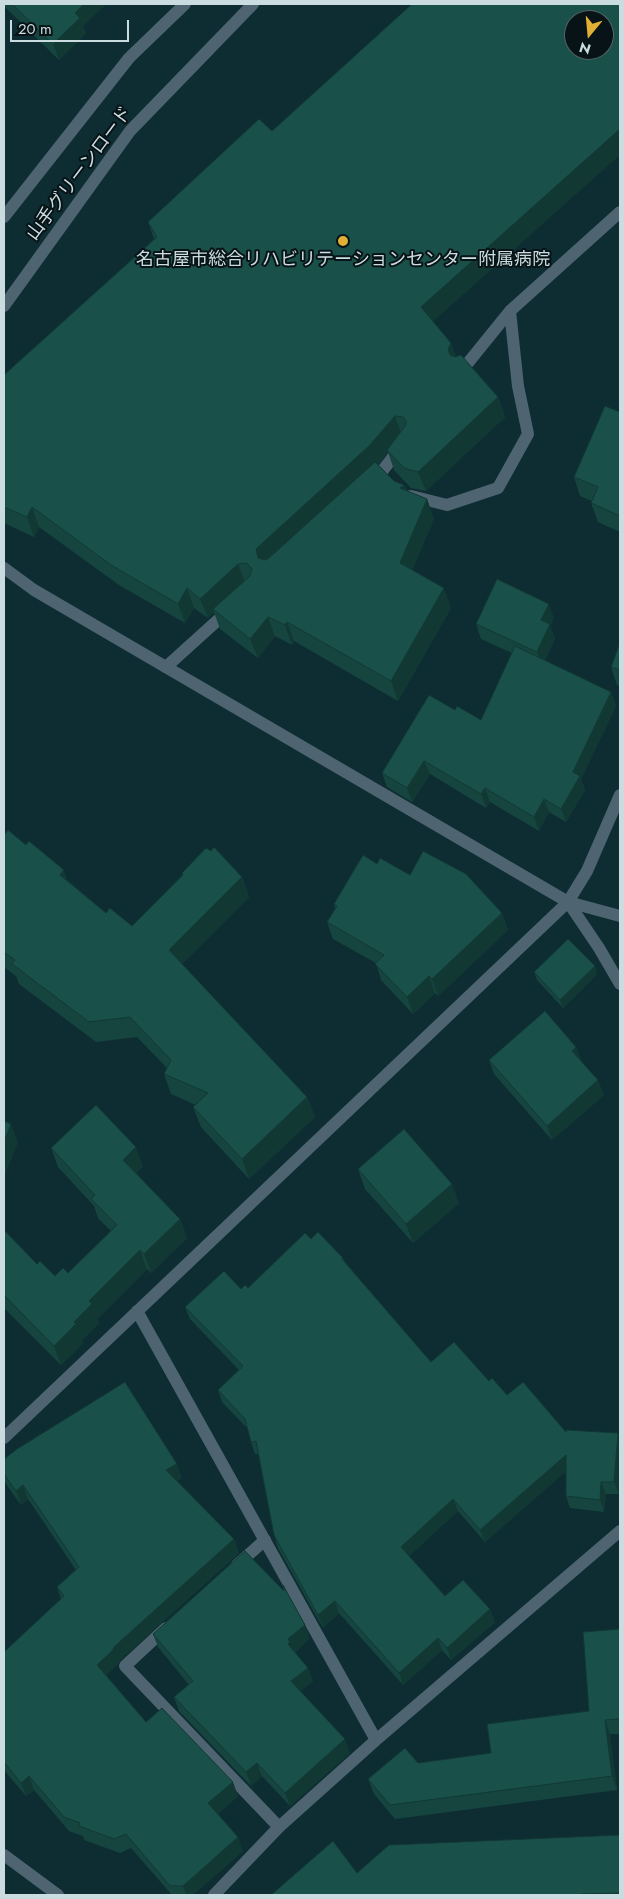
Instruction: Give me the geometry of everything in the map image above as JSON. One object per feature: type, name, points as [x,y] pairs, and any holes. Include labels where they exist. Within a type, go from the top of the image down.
[{"type":"street","name":"山手グリーンロード","points":[[4,217],[129,58],[185,4]]},
{"type":"street","name":"山手グリーンロード","points":[[4,306],[130,131],[253,4]]},
{"type":"street","points":[[463,369],[510,311],[620,212]]},
{"type":"street","points":[[401,488],[407,494],[447,505],[498,488],[528,434],[518,386],[510,311]]},
{"type":"street","points":[[362,489],[386,473],[405,443]]},
{"type":"street","points":[[4,568],[34,590],[568,902],[620,916]]},
{"type":"street","points":[[166,667],[236,603]]},
{"type":"street","points":[[4,1438],[568,902],[586,871],[620,795]]},
{"type":"street","points":[[568,902],[599,948],[620,984]]},
{"type":"street","points":[[137,1311],[376,1740]]},
{"type":"street","points":[[214,1895],[279,1827],[376,1740],[620,1531]]},
{"type":"street","points":[[228,1573],[265,1540]]},
{"type":"street","points":[[176,1620],[124,1666],[279,1827]]},
{"type":"street","points":[[4,1855],[58,1895]]},
{"type":"building","points":[[12,4],[84,4],[75,13],[80,18],[53,44]]},
{"type":"building","points":[[412,4],[620,4],[620,129],[421,307],[451,343],[448,349],[450,355],[455,357],[461,355],[498,397],[418,472],[404,468],[387,450],[406,425],[403,417],[395,416],[370,445],[256,549],[258,558],[265,560],[269,558],[375,462],[394,481],[404,485],[400,488],[427,499],[400,563],[444,588],[391,681],[287,622],[285,625],[268,617],[250,639],[213,609],[250,576],[252,569],[247,563],[238,564],[200,599],[187,588],[178,604],[111,565],[32,507],[27,517],[4,507],[4,375],[157,237],[148,222],[259,119],[272,131]]},
{"type":"building","points":[[605,406],[620,412],[620,516],[591,503],[598,487],[574,477]]},
{"type":"building","points":[[497,579],[549,604],[541,620],[550,624],[537,652],[476,624]]},
{"type":"building","points":[[620,643],[620,670],[611,667]]},
{"type":"building","points":[[515,646],[611,692],[573,772],[580,776],[561,809],[544,799],[534,817],[485,788],[481,794],[424,761],[407,788],[382,773],[429,695],[455,710],[457,706],[481,720]]},
{"type":"building","points":[[8,830],[26,845],[29,841],[64,870],[60,875],[106,913],[110,908],[132,926],[183,875],[182,873],[206,848],[211,851],[214,847],[242,877],[169,950],[307,1097],[242,1159],[193,1107],[208,1093],[164,1074],[171,1060],[130,1017],[89,1022],[12,964],[15,960],[4,952],[4,835]]},
{"type":"building","points":[[423,851],[466,874],[502,913],[432,979],[429,976],[407,997],[375,964],[384,955],[327,922],[337,906],[334,904],[363,855],[377,864],[380,858],[410,875]]},
{"type":"building","points":[[568,939],[595,966],[560,1000],[534,972]]},
{"type":"building","points":[[545,1011],[576,1047],[572,1051],[598,1080],[547,1126],[489,1060]]},
{"type":"building","points":[[96,1105],[136,1147],[123,1160],[180,1219],[144,1254],[140,1250],[89,1301],[92,1304],[74,1322],[76,1324],[54,1346],[4,1295],[4,1230],[37,1264],[40,1261],[55,1276],[63,1268],[68,1273],[117,1225],[91,1199],[95,1195],[51,1148]]},
{"type":"building","points":[[4,1121],[11,1124],[4,1142]]},
{"type":"building","points":[[404,1129],[452,1184],[406,1224],[358,1169]]},
{"type":"building","points":[[318,1232],[343,1258],[431,1362],[454,1342],[489,1381],[492,1378],[507,1395],[523,1382],[566,1432],[566,1430],[618,1433],[614,1482],[601,1482],[600,1500],[566,1496],[566,1455],[480,1530],[453,1499],[401,1547],[445,1596],[463,1580],[490,1609],[447,1648],[438,1638],[399,1673],[335,1601],[318,1615],[274,1535],[256,1441],[251,1442],[245,1419],[218,1390],[243,1366],[185,1307],[224,1271],[241,1289],[245,1285],[248,1288],[305,1233],[311,1239]]},
{"type":"building","points":[[125,1382],[177,1464],[166,1470],[234,1539],[115,1646],[97,1665],[146,1722],[162,1708],[233,1782],[208,1803],[238,1837],[183,1886],[170,1886],[126,1834],[114,1839],[79,1826],[80,1823],[64,1817],[29,1776],[21,1783],[4,1762],[4,1652],[64,1596],[57,1587],[79,1567],[23,1485],[16,1491],[4,1474],[4,1459]]},
{"type":"building","points":[[245,1551],[284,1591],[283,1585],[305,1625],[288,1639],[290,1642],[288,1644],[308,1668],[291,1681],[345,1739],[285,1793],[257,1763],[246,1772],[174,1697],[193,1681],[153,1634]]},
{"type":"building","points":[[620,1629],[620,1719],[605,1720],[612,1776],[390,1805],[368,1779],[405,1748],[418,1763],[491,1753],[487,1724],[589,1711],[583,1632]]},
{"type":"building","points":[[620,1835],[620,1893],[581,1895],[271,1895],[333,1841],[357,1873],[389,1845]]},
{"type":"place","name":"名古屋市総合リハビリテーションセンター附属病院","points":[[343,241]]}]
